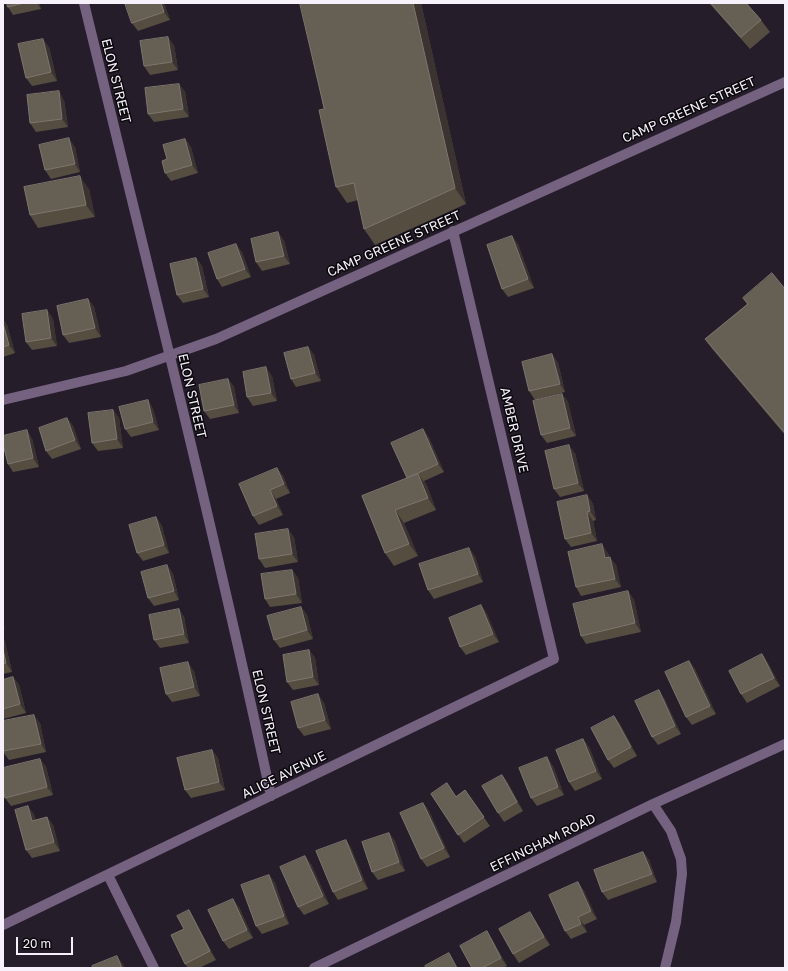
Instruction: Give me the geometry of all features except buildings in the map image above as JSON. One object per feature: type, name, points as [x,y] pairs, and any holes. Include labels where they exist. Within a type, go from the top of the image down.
[{"type":"street","name":"ELON STREET","points":[[84,3],[253,710],[271,796]]},
{"type":"street","name":"CAMP GREENE STREET","points":[[3,400],[126,371],[216,339],[785,82]]},
{"type":"street","name":"AMBER DRIVE","points":[[453,231],[549,635]]},
{"type":"street","name":"ALICE AVENUE","points":[[3,925],[554,659],[549,635]]},
{"type":"street","name":"EFFINGHAM ROAD","points":[[314,968],[653,804],[785,744]]},
{"type":"street","points":[[653,804],[671,831],[681,859],[682,874],[676,922],[665,968]]},
{"type":"street","points":[[108,874],[154,968]]}]
